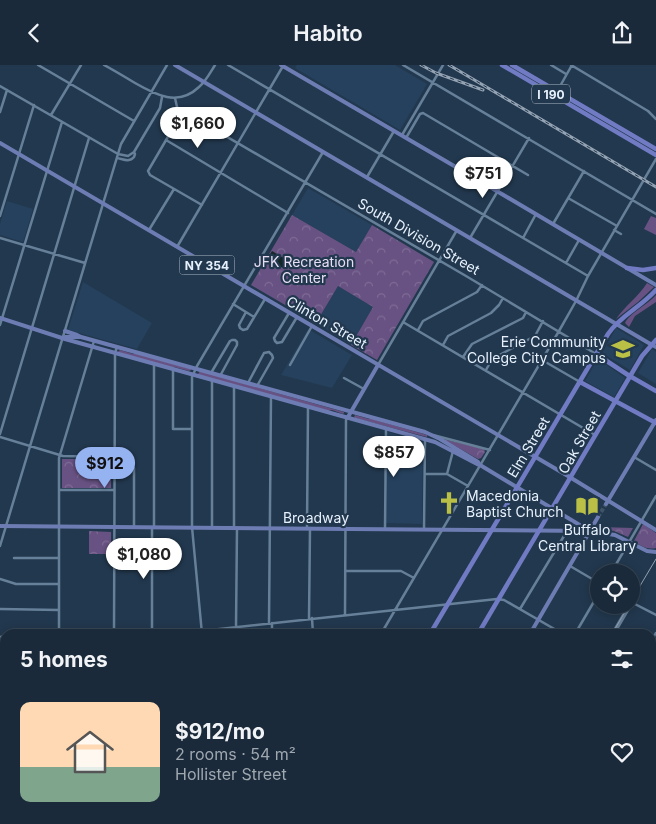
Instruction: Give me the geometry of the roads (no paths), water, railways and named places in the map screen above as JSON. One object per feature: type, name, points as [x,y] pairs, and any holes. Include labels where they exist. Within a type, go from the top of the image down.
[{"type":"highway","name":"I 190","points":[[502,65],[654,148]]},
{"type":"highway","name":"I 190","points":[[512,65],[516,71],[656,155]]},
{"type":"highway","points":[[627,268],[643,270],[656,268]]},
{"type":"highway","name":"Elm Street","points":[[433,629],[608,335],[616,324],[656,290]]},
{"type":"highway","name":"Oak Street","points":[[481,629],[642,356],[655,344]]},
{"type":"highway","name":"South Division Street","points":[[596,354],[630,377],[656,391]]},
{"type":"highway","points":[[580,382],[655,422]]},
{"type":"main road","points":[[175,65],[646,342],[655,344]]},
{"type":"main road","points":[[282,66],[656,285]]},
{"type":"main road","name":"Clinton Street","points":[[0,143],[571,478],[607,502],[642,520],[656,530]]},
{"type":"main road","points":[[1,318],[92,347],[440,443],[590,531]]},
{"type":"main road","points":[[65,331],[94,341],[430,434],[480,465]]},
{"type":"main road","points":[[62,338],[81,337]]},
{"type":"main road","points":[[348,417],[378,365]]},
{"type":"main road","points":[[607,502],[655,422]]},
{"type":"main road","points":[[533,629],[598,517]]},
{"type":"main road","name":"Broadway","points":[[0,526],[590,531],[614,535],[647,551],[656,552]]},
{"type":"street","points":[[38,65],[134,121]]},
{"type":"street","points":[[51,116],[81,65]]},
{"type":"street","points":[[104,65],[151,92],[162,97],[175,98],[190,94],[198,88],[215,65]]},
{"type":"street","points":[[0,546],[122,141],[167,65]]},
{"type":"street","points":[[228,65],[588,276]]},
{"type":"street","points":[[403,65],[656,214]]},
{"type":"street","points":[[402,135],[443,65]]},
{"type":"street","points":[[551,65],[566,74]]},
{"type":"street","points":[[558,87],[571,65],[648,111],[656,119]]},
{"type":"street","points":[[177,247],[257,113],[282,66]]},
{"type":"street","points":[[0,86],[118,155],[128,157],[134,152],[160,108],[162,97]]},
{"type":"street","points":[[0,112],[7,90]]},
{"type":"street","name":"South Division Street","points":[[175,98],[177,107],[183,111],[482,285],[596,354]]},
{"type":"street","points":[[0,216],[34,105]]},
{"type":"street","points":[[183,111],[148,171],[150,175],[202,205]]},
{"type":"street","points":[[406,137],[420,114],[423,113],[528,175]]},
{"type":"street","points":[[0,325],[62,122]]},
{"type":"street","points":[[367,177],[394,131]]},
{"type":"street","points":[[89,138],[0,435],[60,455],[114,457]]},
{"type":"street","points":[[470,238],[529,138]]},
{"type":"street","points":[[166,141],[288,213]]},
{"type":"street","points":[[202,629],[192,527],[192,377],[323,152]]},
{"type":"street","points":[[384,629],[524,392],[576,301],[601,252],[656,159]]},
{"type":"street","points":[[553,224],[584,171]]},
{"type":"street","points":[[149,230],[174,189]]},
{"type":"street","points":[[568,198],[616,226]]},
{"type":"street","points":[[523,238],[536,215]]},
{"type":"street","points":[[378,365],[457,230]]},
{"type":"street","points":[[614,230],[621,234]]},
{"type":"street","points":[[0,238],[85,263]]},
{"type":"street","points":[[566,263],[579,240]]},
{"type":"street","points":[[418,330],[423,321],[477,292],[482,285]]},
{"type":"street","points":[[443,345],[448,336],[491,313],[503,298]]},
{"type":"street","points":[[246,312],[239,325],[244,330],[247,329],[265,299]]},
{"type":"street","points":[[233,304],[254,317]]},
{"type":"street","points":[[463,357],[472,344],[523,317],[526,311]]},
{"type":"street","points":[[289,313],[274,338],[276,343],[282,342],[297,317]]},
{"type":"street","points":[[403,321],[596,435]]},
{"type":"street","points":[[486,370],[492,359],[535,336],[543,321]]},
{"type":"street","points":[[290,365],[312,326]]},
{"type":"street","points":[[212,373],[230,341],[235,340],[237,345],[220,376]]},
{"type":"street","points":[[59,629],[60,455],[94,341]]},
{"type":"street","points":[[114,629],[115,353],[117,347]]},
{"type":"street","points":[[248,383],[264,353],[269,352],[272,354],[272,358],[257,386]]},
{"type":"street","points":[[542,360],[580,382]]},
{"type":"street","points":[[152,629],[154,364]]},
{"type":"street","points":[[173,369],[173,429],[192,429]]},
{"type":"street","points":[[344,379],[364,389]]},
{"type":"street","points":[[212,380],[212,527]]},
{"type":"street","points":[[234,386],[238,627]]},
{"type":"street","points":[[271,396],[272,629]]},
{"type":"street","points":[[308,406],[312,629]]},
{"type":"street","points":[[345,615],[346,420],[348,417]]},
{"type":"street","points":[[385,529],[386,428]]},
{"type":"street","points":[[430,434],[490,450]]},
{"type":"street","points":[[424,529],[425,439]]},
{"type":"street","points":[[447,474],[453,451]]},
{"type":"street","points":[[634,457],[656,470]]},
{"type":"street","points":[[134,469],[134,527]]},
{"type":"street","points":[[425,474],[447,474],[468,486]]},
{"type":"street","points":[[59,490],[114,490]]},
{"type":"street","points":[[616,564],[656,496]]},
{"type":"street","points":[[520,609],[567,531]]},
{"type":"street","points":[[14,558],[59,558]]},
{"type":"street","points":[[570,566],[590,578]]},
{"type":"street","points":[[345,571],[401,571],[414,578]]},
{"type":"street","points":[[0,579],[16,584],[59,584]]},
{"type":"street","points":[[224,629],[499,599],[555,629]]},
{"type":"street","points":[[640,607],[656,615]]},
{"type":"street","points":[[578,629],[590,608]]},
{"type":"street","points":[[0,609],[59,610]]},
{"type":"street","points":[[616,629],[625,614]]},
{"type":"tunnel","points":[[598,517],[606,504]]},
{"type":"tram line","points":[[640,586],[656,559]]},
{"type":"tram line","points":[[615,629],[624,614]]},
{"type":"railway","points":[[421,65],[436,73],[483,90]]},
{"type":"railway","points":[[449,65],[656,187]]},
{"type":"place","name":"Erie Community College City Campus","points":[[623,349]]},
{"type":"place","name":"Macedonia Baptist Church","points":[[449,503]]},
{"type":"place","name":"Buffalo Central Library","points":[[587,506]]},
{"type":"park label","name":"JFK Recreation Center","points":[[304,269]]}]
